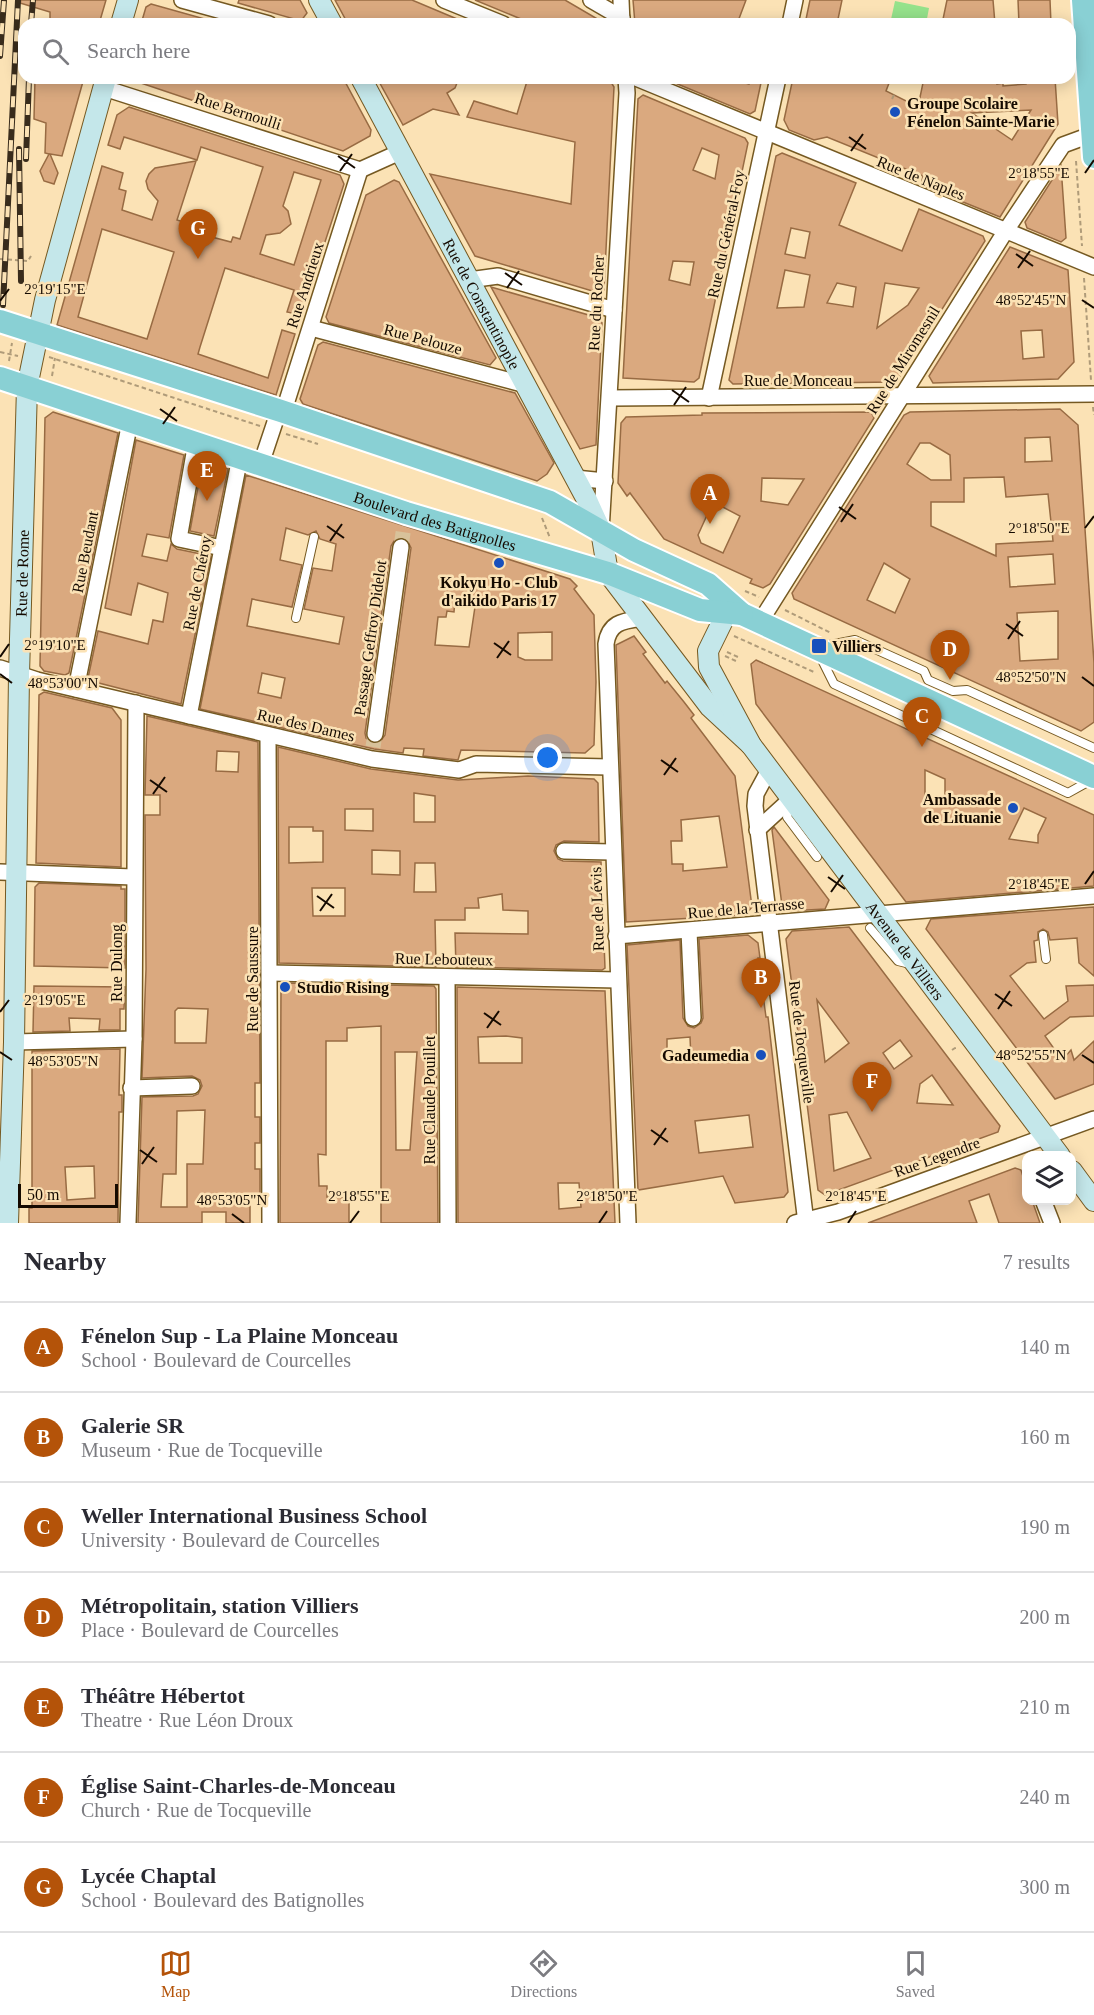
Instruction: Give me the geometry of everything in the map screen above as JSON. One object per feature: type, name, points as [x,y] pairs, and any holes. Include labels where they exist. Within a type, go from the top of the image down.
[{"type":"main road","points":[[123,18],[128,0]]},
{"type":"main road","points":[[319,0],[329,18]]},
{"type":"main road","points":[[1083,0],[1091,71],[1085,136],[1094,157]]},
{"type":"main road","name":"Rue de Rome","points":[[8,1223],[14,1042],[8,873],[19,675],[27,387],[37,334],[105,84]]},
{"type":"main road","name":"Rue de Constantinople","points":[[363,84],[575,478],[601,531],[609,573]]},
{"type":"main road","points":[[7,329],[37,334],[277,420],[550,502],[634,550],[708,584],[738,617],[938,694],[1094,778]]},
{"type":"main road","name":"Boulevard des Batignolles","points":[[5,370],[27,387],[261,464],[328,491],[609,573],[700,610],[738,617]]},
{"type":"main road","name":"Avenue de Villiers","points":[[609,573],[710,707],[751,745]]},
{"type":"main road","points":[[672,657],[721,652],[738,617]]},
{"type":"main road","name":"Avenue de Villiers","points":[[721,652],[708,658],[711,674],[751,745],[873,920],[916,965],[1057,1151]]},
{"type":"main road","points":[[1076,1178],[1094,1201]]},
{"type":"street","points":[[182,0],[247,18]]},
{"type":"street","points":[[444,0],[489,18]]},
{"type":"street","points":[[591,0],[618,18]]},
{"type":"street","points":[[621,0],[622,18]]},
{"type":"street","points":[[791,18],[795,0]]},
{"type":"street","name":"Rue Bernoulli","points":[[108,84],[360,170]]},
{"type":"street","name":"Rue du Rocher","points":[[601,531],[626,84]]},
{"type":"street","name":"Rue de Naples","points":[[650,84],[765,134],[1088,265]]},
{"type":"street","name":"Rue du Général-Foy","points":[[709,398],[777,84]]},
{"type":"street","name":"Rue de Miromesnil","points":[[738,617],[901,397],[1063,145],[1085,136]]},
{"type":"street","points":[[360,170],[400,152]]},
{"type":"street","name":"Rue Andrieux","points":[[277,420],[311,328],[360,170]]},
{"type":"street","points":[[469,280],[498,276],[614,310]]},
{"type":"street","name":"Rue Pelouze","points":[[311,328],[526,385]]},
{"type":"street","name":"Rue de Monceau","points":[[610,398],[1093,394]]},
{"type":"street","points":[[261,464],[277,420]]},
{"type":"street","name":"Rue Beudant","points":[[76,689],[130,422]]},
{"type":"street","points":[[196,442],[179,539],[222,548]]},
{"type":"street","name":"Rue de Chéroy","points":[[189,716],[240,457]]},
{"type":"street","points":[[575,478],[605,481]]},
{"type":"street","name":"Passage Geffroy Didelot","points":[[374,745],[401,547]]},
{"type":"street","name":"Rue de Lévis","points":[[627,1223],[609,767],[607,634],[618,622],[643,618]]},
{"type":"street","name":"Rue des Dames","points":[[0,668],[76,689],[372,759],[459,770],[476,764],[609,767]]},
{"type":"street","name":"Rue Dulong","points":[[128,1223],[134,1039],[133,878],[136,703]]},
{"type":"street","name":"Rue de Saussure","points":[[268,735],[270,1223]]},
{"type":"street","name":"Rue de Tocqueville","points":[[769,770],[756,794],[757,830],[804,1223]]},
{"type":"street","points":[[757,830],[791,800]]},
{"type":"street","points":[[564,851],[612,852]]},
{"type":"street","points":[[8,873],[133,878]]},
{"type":"street","name":"Rue de la Terrasse","points":[[616,936],[873,920],[1040,905],[1094,896]]},
{"type":"street","points":[[689,931],[693,1018]]},
{"type":"street","name":"Rue Lebouteux","points":[[270,973],[447,973],[618,980]]},
{"type":"street","name":"Rue Claude Pouillet","points":[[447,973],[448,1223]]},
{"type":"street","points":[[14,1042],[134,1039]]},
{"type":"street","points":[[131,1088],[192,1086]]},
{"type":"street","name":"Rue Legendre","points":[[804,1223],[1024,1150],[1045,1137],[1094,1119]]},
{"type":"street","points":[[1045,1205],[1052,1223]]},
{"type":"lane","points":[[296,618],[314,537]]},
{"type":"lane","points":[[1094,748],[967,690],[938,694],[924,671],[855,640],[816,648],[834,684],[1068,793],[1094,778]]},
{"type":"lane","points":[[791,800],[787,818],[817,857]]},
{"type":"lane","points":[[1043,935],[1046,959]]},
{"type":"path","points":[[892,99],[894,95]]},
{"type":"path","points":[[908,106],[910,102]]},
{"type":"path","points":[[1085,136],[1076,164],[1088,265],[1094,416]]},
{"type":"path","points":[[0,260],[28,261],[31,256]]},
{"type":"path","points":[[5,370],[10,354],[7,329]]},
{"type":"path","points":[[51,385],[56,351]]},
{"type":"path","points":[[0,352],[17,356]]},
{"type":"path","points":[[47,356],[277,420],[324,446]]},
{"type":"path","points":[[45,366],[53,369]]},
{"type":"path","points":[[541,516],[553,543]]},
{"type":"path","points":[[783,609],[825,628],[843,642]]},
{"type":"path","points":[[738,617],[804,666],[834,684]]},
{"type":"path","points":[[721,652],[738,657]]},
{"type":"path","points":[[721,652],[736,661]]},
{"type":"green space","points":[[895,1],[929,8],[927,18],[891,18]]},
{"type":"building","points":[[21,0],[106,0],[101,18],[50,18],[50,12],[20,3]]},
{"type":"building","points":[[239,0],[300,0],[307,13],[303,18],[290,18],[238,3]]},
{"type":"building","points":[[335,0],[412,0],[455,18],[345,18]]},
{"type":"building","points":[[475,0],[565,0],[596,18],[518,18]]},
{"type":"building","points":[[633,0],[746,0],[739,18],[634,18]]},
{"type":"building","points":[[810,0],[842,0],[838,18],[806,18]]},
{"type":"building","points":[[947,0],[993,0],[994,18],[943,18]]},
{"type":"building","points":[[1018,0],[1050,0],[1051,18],[1019,18]]},
{"type":"building","points":[[151,4],[201,18],[143,18],[146,7]]},
{"type":"building","points":[[35,84],[82,84],[62,156],[50,154],[58,173],[54,184],[44,181],[40,171],[49,154],[45,153],[46,123],[34,119]]},
{"type":"building","points":[[144,84],[346,84],[371,130],[370,136],[343,151]]},
{"type":"building","points":[[380,84],[457,84],[455,88],[447,93],[459,115],[433,109],[403,125]]},
{"type":"building","points":[[526,84],[612,84],[614,87],[604,290],[599,293],[475,256],[430,174],[571,204],[575,142],[467,117],[474,101],[517,114]]},
{"type":"building","points":[[678,84],[761,84],[755,111],[750,114]]},
{"type":"building","points":[[792,84],[889,84],[886,91],[918,107],[923,84],[1003,84],[1003,86],[1055,84],[1058,124],[1000,217],[921,185],[923,176],[827,137],[814,140],[789,130],[784,120]],"holes":[[[1031,110],[1012,140],[972,113]]]},
{"type":"building","points":[[643,95],[745,138],[748,143],[699,378],[694,382],[623,378],[638,99]],"holes":[[[702,148],[719,155],[715,179],[693,170]],[[673,261],[694,262],[690,285],[669,280]]]},
{"type":"building","points":[[129,107],[340,175],[344,184],[301,315],[287,312],[294,290],[225,268],[200,347],[198,354],[268,378],[282,330],[295,334],[276,395],[57,325],[102,166],[123,173],[119,189],[126,191],[122,210],[152,220],[158,201],[148,189],[146,181],[149,174],[155,168],[196,161],[177,220],[184,222],[182,227],[231,242],[233,237],[240,239],[263,167],[201,147],[197,160],[124,137],[120,149],[108,145],[117,115]],"holes":[[[294,172],[321,180],[294,265],[260,254],[266,235],[280,233],[291,224],[288,211],[283,206]],[[102,229],[174,252],[147,339],[78,317]]]},
{"type":"building","points":[[782,153],[856,183],[839,225],[902,251],[919,209],[983,236],[985,241],[898,379],[893,382],[733,384],[729,380],[776,156]],"holes":[[[791,228],[810,232],[805,258],[785,254]],[[785,270],[810,275],[804,307],[777,308]],[[837,283],[856,287],[853,307],[827,303]],[[885,283],[919,288],[908,305],[877,328]]]},
{"type":"building","points":[[1061,166],[1066,238],[1061,242],[1027,228],[1025,222]]},
{"type":"building","points":[[394,180],[399,182],[496,358],[490,365],[329,323],[326,317],[366,195]]},
{"type":"building","points":[[1010,247],[1068,270],[1074,362],[1058,379],[933,383],[929,376]],"holes":[[[1042,330],[1044,357],[1023,359],[1021,331]]]},
{"type":"building","points":[[491,287],[599,318],[602,323],[596,445],[580,449]]},
{"type":"building","points":[[323,342],[515,393],[554,463],[547,474],[537,481],[303,404],[300,399],[318,345]]},
{"type":"building","points":[[1060,409],[1078,425],[1094,663],[1094,722],[1081,731],[794,599],[792,593],[904,415],[910,412]],"holes":[[[1050,437],[1052,461],[1025,462],[1025,438]],[[920,443],[930,443],[950,455],[951,480],[931,480],[907,464]],[[1004,477],[1006,497],[1048,494],[1053,541],[996,544],[996,556],[931,526],[931,502],[964,502],[964,478]],[[1053,554],[1055,584],[1010,587],[1008,557]],[[884,563],[910,579],[895,613],[867,600]],[[1058,611],[1058,659],[1020,661],[1017,613]]]},
{"type":"building","points":[[53,412],[118,433],[69,673],[65,675],[44,671],[40,666],[45,418]]},
{"type":"building","points":[[871,412],[874,418],[770,584],[763,588],[750,583],[752,579],[664,539],[630,493],[627,496],[618,483],[621,423],[626,417],[702,415],[702,413]],"holes":[[[762,478],[804,479],[788,505],[761,501]],[[713,502],[740,516],[723,553],[701,543],[698,535]]]},
{"type":"building","points":[[136,440],[184,455],[169,538],[147,534],[142,556],[167,561],[171,544],[177,549],[211,556],[181,704],[91,681],[88,678],[98,631],[148,644],[153,620],[163,622],[168,593],[138,583],[131,615],[105,608]]},
{"type":"building","points":[[203,460],[228,469],[214,536],[190,531]]},
{"type":"building","points":[[246,475],[570,579],[577,586],[574,589],[594,615],[596,682],[594,745],[585,753],[461,750],[458,760],[423,756],[424,749],[404,748],[403,753],[374,749],[200,709]],"holes":[[[286,528],[308,535],[316,531],[320,539],[336,544],[332,571],[313,568],[304,609],[344,617],[339,644],[247,626],[252,599],[292,607],[302,565],[280,560]],[[402,537],[407,540],[411,548],[385,735],[379,743],[373,744],[366,738],[365,733],[391,546],[394,541]],[[455,599],[476,600],[469,647],[435,645],[438,617],[446,617],[447,611],[454,612]],[[552,632],[552,660],[525,660],[518,657],[518,633]],[[262,673],[285,678],[281,698],[258,693]]]},
{"type":"building","points":[[634,636],[646,652],[643,654],[694,715],[691,718],[735,776],[752,907],[745,915],[626,922],[616,645]],"holes":[[[719,816],[727,867],[683,871],[683,864],[672,864],[671,841],[682,841],[681,820]]]},
{"type":"building","points":[[756,660],[1094,815],[1094,886],[906,902],[756,704],[751,664]],"holes":[[[925,770],[945,779],[945,803],[925,803]],[[1024,808],[1046,818],[1038,835],[1038,843],[1009,839]]]},
{"type":"building","points":[[44,692],[112,708],[121,720],[121,867],[36,863],[39,695]]},
{"type":"building","points":[[147,716],[258,742],[260,1083],[255,1083],[255,1117],[260,1117],[260,1143],[255,1143],[255,1169],[260,1169],[260,1195],[250,1195],[250,1223],[226,1223],[226,1212],[202,1212],[202,1223],[138,1223],[142,1097],[193,1096],[198,1094],[202,1086],[200,1080],[192,1076],[142,1078],[146,969],[145,815],[160,815],[160,795],[145,795]],"holes":[[[217,751],[239,752],[238,772],[216,771]],[[178,1008],[208,1009],[206,1043],[175,1043],[175,1011]],[[205,1110],[203,1164],[187,1164],[187,1207],[161,1207],[163,1174],[176,1174],[177,1111]]]},
{"type":"building","points":[[278,747],[371,769],[458,780],[528,776],[594,779],[598,783],[599,842],[564,841],[556,845],[554,851],[558,859],[563,861],[601,862],[605,968],[602,970],[456,967],[455,933],[528,934],[528,911],[503,910],[502,894],[478,898],[479,908],[465,908],[465,920],[435,920],[436,967],[279,963]],"holes":[[[414,793],[435,796],[435,822],[414,822]],[[345,809],[373,809],[373,831],[345,830]],[[289,827],[313,827],[313,831],[323,831],[323,862],[289,863]],[[372,850],[400,851],[400,875],[372,874]],[[415,863],[435,863],[436,892],[414,892]],[[312,888],[345,888],[345,916],[313,916]]]},
{"type":"building","points":[[774,827],[829,900],[825,909],[789,911],[782,905],[772,830]]},
{"type":"building","points":[[39,883],[121,886],[121,889],[125,889],[125,968],[34,966],[35,887]]},
{"type":"building","points":[[1094,907],[1094,976],[1079,963],[1077,938],[1050,940],[1048,932],[1043,929],[1038,932],[1038,940],[1034,941],[1036,962],[1027,963],[1010,976],[1044,1019],[1068,1001],[1066,986],[1094,985],[1094,1016],[1070,1017],[1045,1036],[1062,1060],[1071,1050],[1074,1060],[1094,1041],[1094,1084],[1055,1099],[926,929],[931,919]]},
{"type":"building","points":[[849,927],[1000,1126],[998,1132],[825,1195],[818,1190],[786,939],[792,931]],"holes":[[[817,1000],[849,1043],[825,1062]],[[900,1040],[912,1056],[894,1069],[883,1053]],[[932,1075],[953,1105],[917,1103],[920,1084]],[[847,1112],[871,1158],[834,1171],[829,1115]]]},
{"type":"building","points":[[748,935],[758,943],[788,1192],[784,1197],[735,1203],[723,1176],[638,1190],[627,945],[680,940],[683,1018],[688,1026],[694,1028],[701,1023],[703,1018],[699,939]],"holes":[[[690,1037],[691,1059],[667,1060],[667,1039]],[[749,1115],[753,1147],[699,1153],[695,1121]]]},
{"type":"building","points":[[283,983],[434,986],[436,989],[438,1223],[381,1223],[381,1026],[347,1028],[347,1041],[326,1041],[326,1155],[318,1154],[319,1186],[327,1186],[327,1197],[349,1198],[349,1223],[280,1223],[281,986]],"holes":[[[395,1052],[417,1052],[410,1150],[396,1150]]]},
{"type":"building","points":[[34,986],[125,987],[124,1009],[120,1009],[120,1030],[99,1030],[100,1019],[69,1018],[70,1031],[33,1032]]},
{"type":"building","points":[[457,987],[605,991],[615,1223],[458,1223]],"holes":[[[478,1037],[522,1038],[522,1063],[479,1063]],[[558,1183],[579,1183],[581,1207],[559,1209]]]},
{"type":"building","points":[[120,1049],[119,1095],[122,1095],[122,1112],[119,1112],[118,1223],[29,1223],[29,1208],[32,1208],[32,1051]],"holes":[[[94,1166],[95,1198],[67,1200],[65,1167]]]},
{"type":"building","points":[[1015,1168],[1021,1170],[1022,1173],[1022,1205],[1034,1205],[1040,1223],[999,1223],[989,1194],[969,1201],[977,1223],[868,1223]]},
{"type":"tunnel","points":[[401,547],[404,526]]},
{"type":"tunnel","points":[[373,747],[375,734]]},
{"type":"railway","points":[[0,56],[4,0]]},
{"type":"railway","points":[[3,305],[18,0]]},
{"type":"railway","points":[[32,18],[33,0]]},
{"type":"railway","points":[[26,159],[29,84]]},
{"type":"railway","points":[[19,149],[21,281]]},
{"type":"place","name":"Groupe Scolaire Fénelon Sainte-Marie","points":[[895,112]]},
{"type":"place","name":"Lycée Chaptal","points":[[198,259]]},
{"type":"place","name":"Théâtre Hébertot","points":[[207,501]]},
{"type":"place","name":"Fénelon Sup - La Plaine Monceau","points":[[710,524]]},
{"type":"place","name":"Kokyu Ho - Club d'aikido Paris 17","points":[[499,563]]},
{"type":"place","name":"Villiers","points":[[819,646]]},
{"type":"place","name":"Métropolitain, station Villiers","points":[[950,680]]},
{"type":"place","name":"Weller International Business School","points":[[922,747]]},
{"type":"place","name":"Ambassade de Lituanie","points":[[1013,808]]},
{"type":"place","name":"Studio Rising","points":[[285,987]]},
{"type":"place","name":"Galerie SR","points":[[761,1008]]},
{"type":"place","name":"Gadeumedia","points":[[761,1055]]},
{"type":"place","name":"Église Saint-Charles-de-Monceau","points":[[872,1112]]}]
